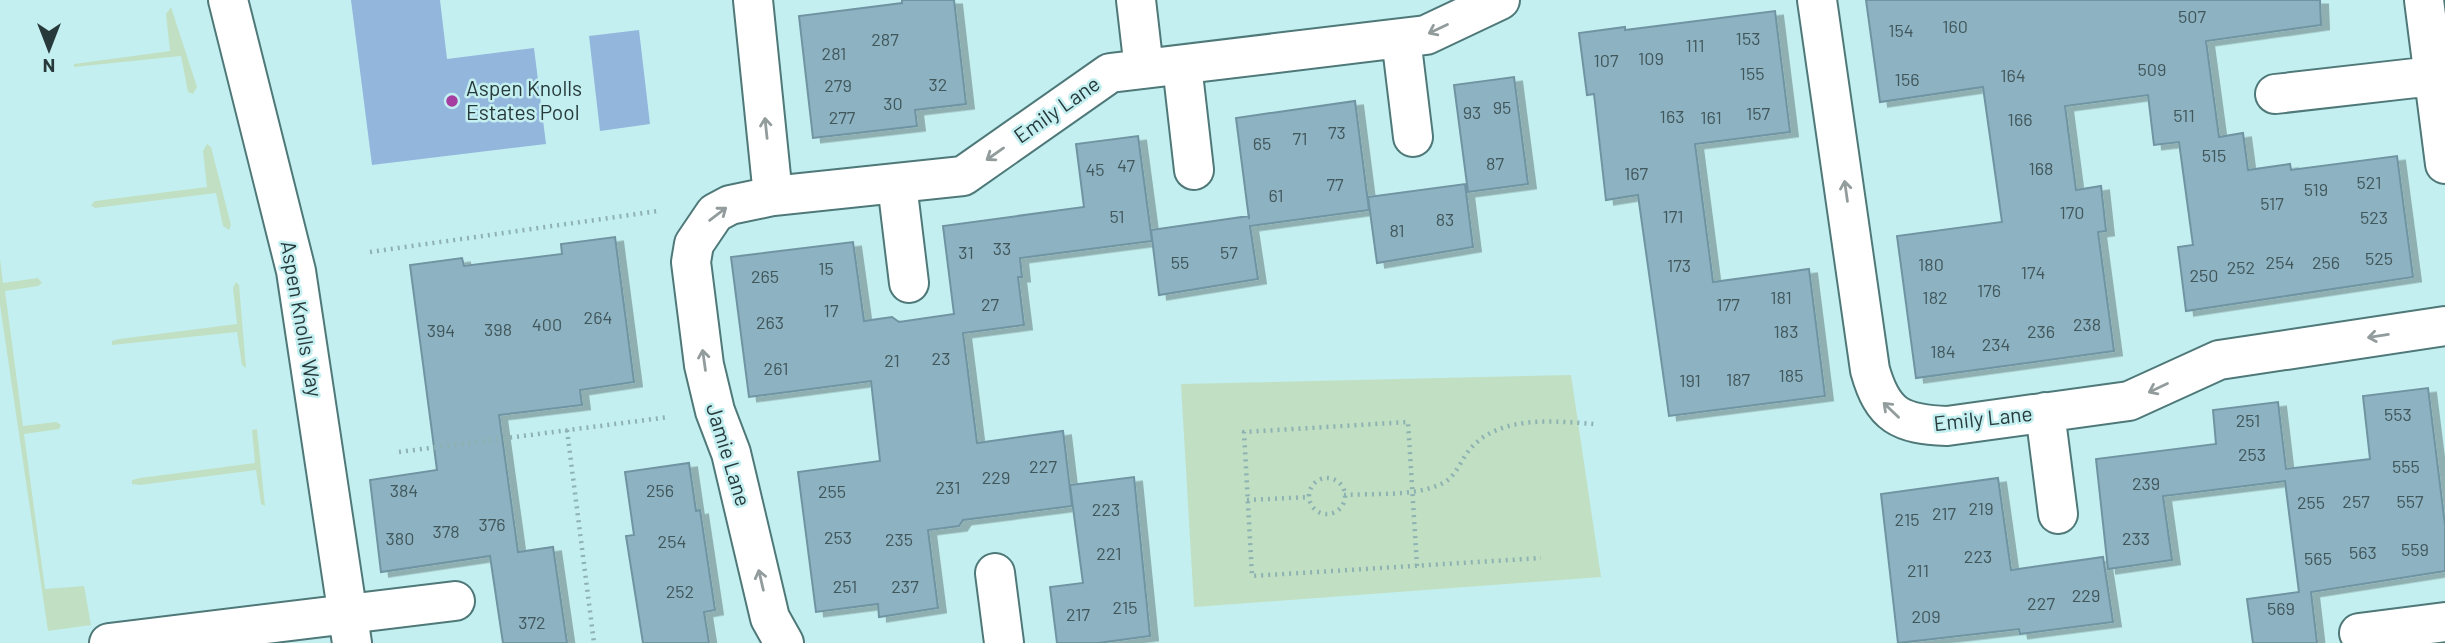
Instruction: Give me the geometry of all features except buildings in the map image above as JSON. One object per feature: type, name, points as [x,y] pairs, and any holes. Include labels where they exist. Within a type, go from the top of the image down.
[{"type":"street","name":"Aspen Knolls Way","points":[[228,0],[296,271],[350,629]]},
{"type":"street","points":[[753,0],[773,196]]},
{"type":"street","points":[[1136,0],[1144,69]]},
{"type":"street","name":"Emily Lane","points":[[691,262],[694,244],[715,213],[730,205],[773,196],[963,176],[1110,73],[1426,36],[1500,0]]},
{"type":"street","name":"Emily Lane","points":[[1817,0],[1870,370],[1877,396],[1896,416],[1918,425],[1947,426],[2129,401],[2219,360],[2445,326]]},
{"type":"street","points":[[2424,0],[2445,164]]},
{"type":"street","points":[[1401,38],[1413,137]]},
{"type":"street","points":[[1182,65],[1194,170]]},
{"type":"street","points":[[2275,94],[2433,76]]},
{"type":"street","points":[[897,184],[909,282]]},
{"type":"street","name":"Jamie Lane","points":[[691,262],[709,391],[731,453],[770,618],[784,643]]},
{"type":"street","points":[[2045,412],[2058,514]]},
{"type":"street","points":[[995,573],[1004,643]]},
{"type":"street","points":[[108,643],[350,629],[455,601]]},
{"type":"street","points":[[2359,633],[2445,622]]},
{"type":"path","points":[[370,251],[658,211]]},
{"type":"path","points":[[399,452],[677,416]]},
{"type":"path","points":[[1417,566],[1408,422],[1244,432],[1252,576],[1417,566],[1541,558]]},
{"type":"path","points":[[1344,495],[1412,491],[1440,485],[1450,479],[1477,441],[1494,431],[1530,423],[1594,424]]},
{"type":"path","points":[[567,430],[594,643]]},
{"type":"path","points":[[1325,478],[1337,482],[1344,495],[1340,509],[1330,514],[1314,509],[1309,497],[1315,484],[1325,478]]},
{"type":"path","points":[[1247,500],[1309,497]]},
{"type":"green space","points":[[171,7],[197,87],[193,94],[188,92],[181,56],[74,67],[74,64],[170,51],[166,14]]},
{"type":"green space","points":[[207,144],[211,147],[231,225],[229,230],[223,226],[216,193],[95,208],[91,205],[95,201],[207,187],[203,151]]},
{"type":"green space","points":[[0,259],[3,283],[38,278],[42,283],[5,291],[23,426],[56,422],[61,425],[59,429],[24,434],[45,589],[84,586],[91,625],[48,631],[0,305]]},
{"type":"green space","points":[[236,282],[239,285],[246,368],[242,365],[237,332],[112,345],[112,341],[119,339],[237,324],[233,288]]},
{"type":"green space","points":[[1571,375],[1601,577],[1194,607],[1181,384]]},
{"type":"green space","points":[[257,429],[265,506],[261,504],[256,470],[132,484],[132,480],[140,478],[255,463],[252,430]]},
{"type":"water","name":"Aspen Knolls Estates Pool","points":[[351,0],[440,0],[447,59],[534,48],[546,144],[372,165]]},
{"type":"water","points":[[639,30],[650,124],[600,131],[589,36]]},
{"type":"place","name":"Aspen Knolls Estates Pool","points":[[452,101]]}]
